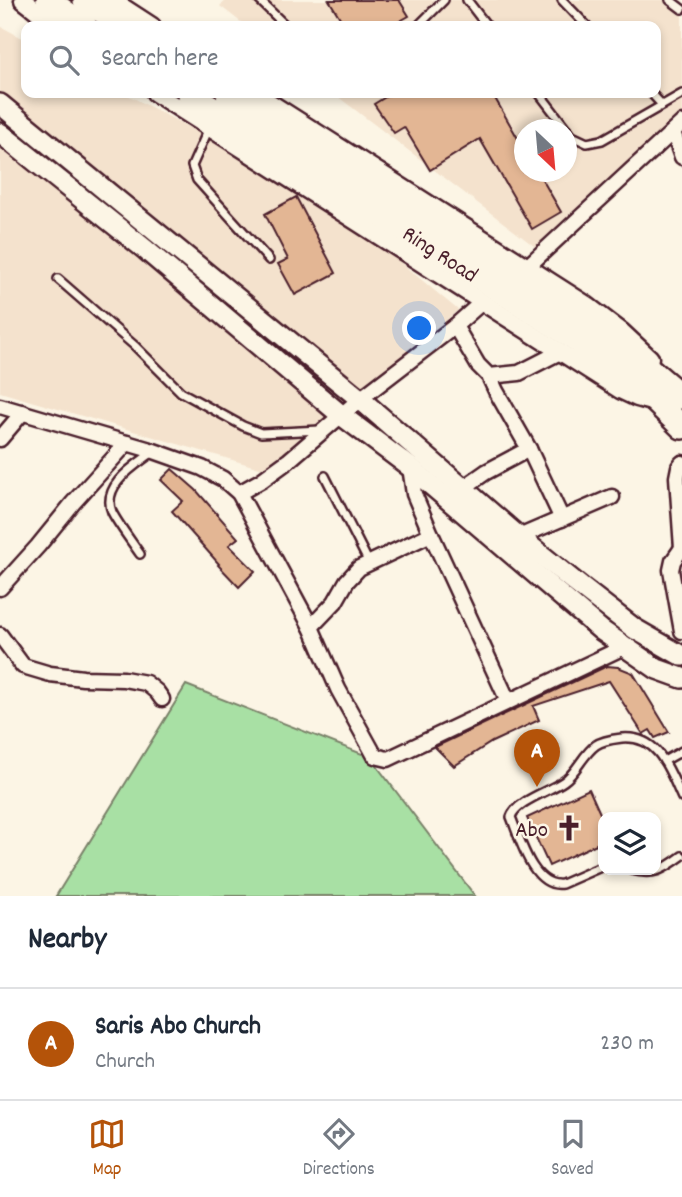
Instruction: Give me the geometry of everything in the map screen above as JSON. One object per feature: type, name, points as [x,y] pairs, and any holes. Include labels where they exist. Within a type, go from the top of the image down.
[{"type":"highway","points":[[48,0],[78,21]]},
{"type":"highway","points":[[85,0],[117,21]]},
{"type":"highway","name":"Ring Road","points":[[197,98],[577,340],[641,387],[669,395]]},
{"type":"highway","name":"Ring Road","points":[[236,98],[591,326],[640,362],[669,395],[682,427]]},
{"type":"main road","points":[[0,104],[360,399],[519,537],[635,629],[682,656]]},
{"type":"main road","points":[[0,133],[146,250],[341,415],[410,467],[591,622],[656,669],[682,678]]},
{"type":"street","points":[[23,0],[50,21]]},
{"type":"street","points":[[116,1],[145,21]]},
{"type":"street","points":[[163,98],[620,390],[637,398],[669,395],[658,368],[648,355],[587,305],[263,98]]},
{"type":"street","points":[[528,266],[677,128]]},
{"type":"street","points":[[677,128],[682,157]]},
{"type":"street","points":[[239,493],[262,480],[482,302]]},
{"type":"street","points":[[455,326],[478,365],[489,376],[529,449],[562,519]]},
{"type":"street","points":[[489,376],[519,373],[560,352]]},
{"type":"street","points":[[0,406],[154,451],[202,468],[223,479],[239,493],[311,626],[338,689],[375,756],[380,758],[388,759],[624,647]]},
{"type":"street","points":[[0,439],[23,412]]},
{"type":"street","points":[[0,588],[127,443]]},
{"type":"street","points":[[463,488],[529,449]]},
{"type":"street","points":[[682,463],[678,467],[677,477],[682,548],[673,561],[671,570],[682,631]]},
{"type":"street","points":[[410,467],[414,494],[430,534],[508,701]]},
{"type":"street","points":[[519,537],[612,497]]},
{"type":"street","points":[[311,626],[335,602],[347,581],[359,568],[430,534]]},
{"type":"street","points":[[0,635],[23,666],[51,674],[146,683],[162,699]]},
{"type":"lane","points":[[259,0],[281,21]]},
{"type":"lane","points":[[423,21],[443,0]]},
{"type":"lane","points":[[467,0],[483,21]]},
{"type":"lane","points":[[562,0],[582,21]]},
{"type":"lane","points":[[670,0],[682,9]]},
{"type":"lane","points":[[543,98],[572,136],[587,143],[602,140],[682,94]]},
{"type":"lane","points":[[656,98],[662,105]]},
{"type":"lane","points":[[209,127],[192,166],[197,180],[269,260]]},
{"type":"lane","points":[[58,279],[136,347],[181,392],[261,433],[324,429]]},
{"type":"lane","points":[[140,554],[112,511],[111,500],[114,487],[124,474],[154,451]]},
{"type":"lane","points":[[325,476],[369,563]]},
{"type":"lane","points":[[598,868],[562,884],[548,883],[529,860],[511,817],[513,811],[566,780],[597,744],[635,737],[652,746],[664,761],[682,798]]},
{"type":"lane","points":[[664,761],[682,751]]},
{"type":"lane","points":[[661,869],[682,856]]},
{"type":"shaded area","points":[[226,0],[682,0],[682,126],[538,249],[340,98],[661,98],[661,21],[240,21],[220,6]]},
{"type":"shaded area","points":[[0,26],[21,37],[21,98],[134,98],[200,133],[372,239],[458,310],[270,471],[0,392]]},
{"type":"green space","points":[[186,685],[370,757],[475,896],[56,896]]},
{"type":"building","points":[[329,0],[399,0],[409,16],[400,21],[342,21]]},
{"type":"building","points":[[384,98],[495,98],[514,132],[514,182],[544,182],[561,212],[532,229],[480,139],[430,170],[404,127],[394,133],[374,104]]},
{"type":"building","points":[[296,197],[336,273],[295,295],[278,264],[288,259],[265,214]]},
{"type":"building","points":[[172,469],[196,490],[238,538],[229,545],[255,571],[239,587],[172,511],[183,501],[161,480]]},
{"type":"building","points":[[607,666],[633,673],[669,732],[655,738],[650,730],[643,734],[609,681],[533,706],[539,720],[492,742],[454,766],[435,747]]},
{"type":"building","points":[[589,789],[599,812],[598,843],[549,866],[527,818]]},
{"type":"place","name":"Saris Abo Church","points":[[537,787]]},
{"type":"place","name":"Abo","points":[[569,828]]}]
